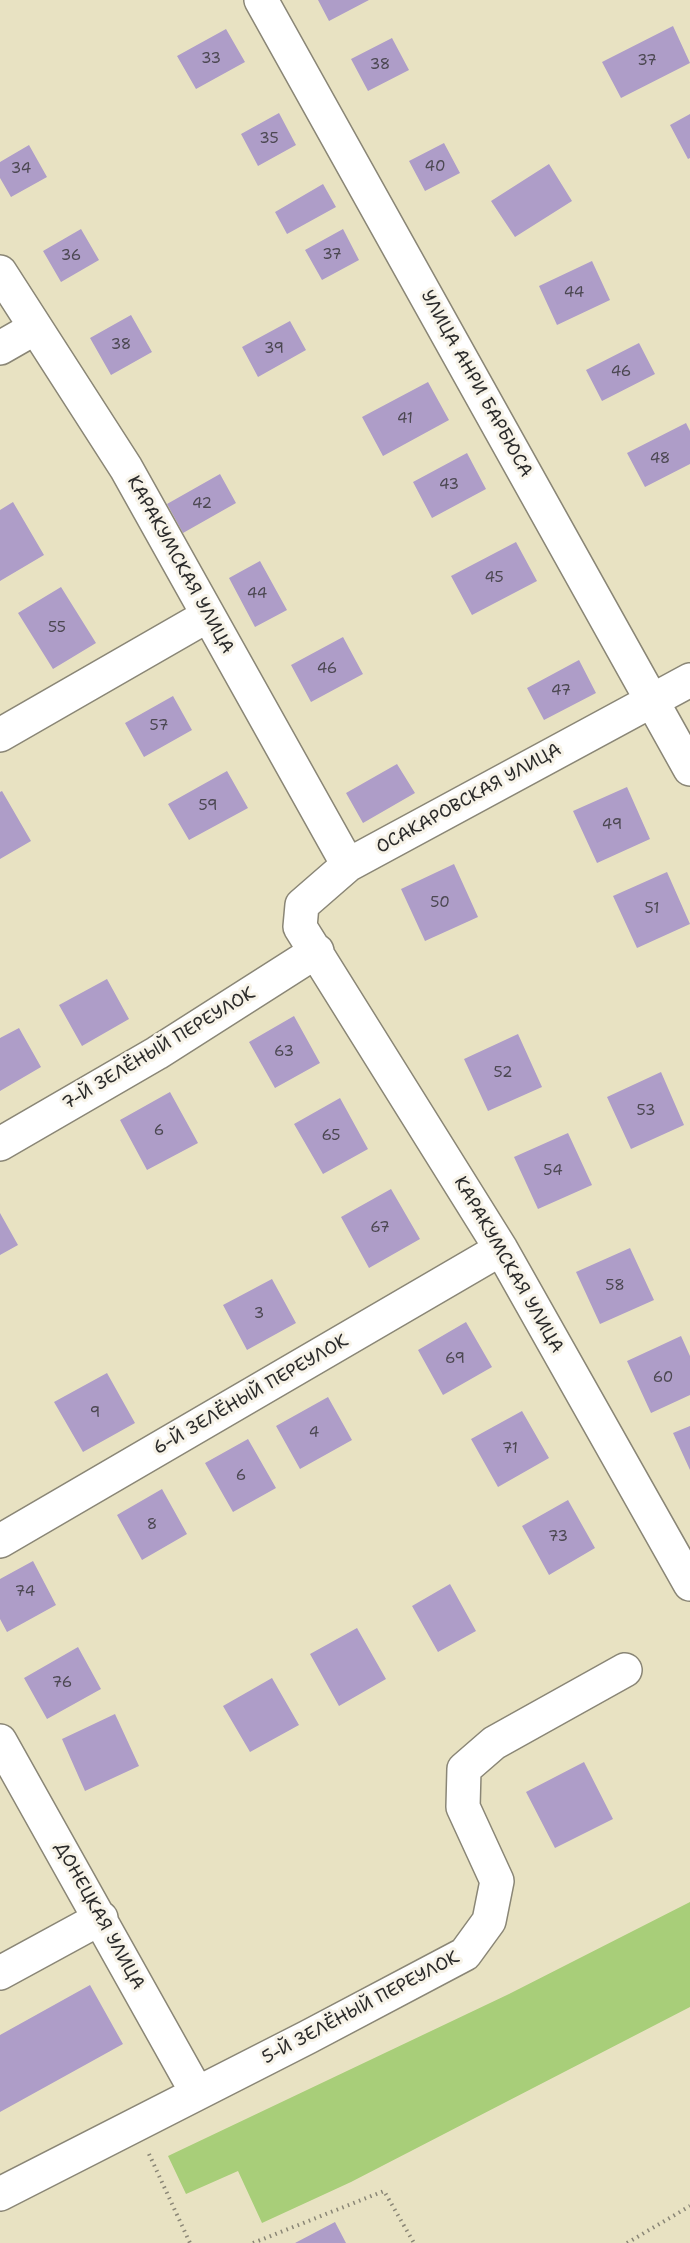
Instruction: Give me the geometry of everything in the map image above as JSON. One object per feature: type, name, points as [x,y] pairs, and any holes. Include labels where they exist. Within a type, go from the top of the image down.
[{"type":"street","name":"УЛИЦА АНРИ БАРБЮСА","points":[[261,0],[690,769]]},
{"type":"street","name":"КАРАКУМСКАЯ УЛИЦА","points":[[0,273],[126,468],[348,865]]},
{"type":"street","points":[[0,348],[35,328]]},
{"type":"street","points":[[0,735],[207,616]]},
{"type":"street","name":"ОСАКАРОВСКАЯ УЛИЦА","points":[[317,951],[300,927],[302,905],[348,865],[690,680]]},
{"type":"street","name":"КАРАКУМСКАЯ УЛИЦА","points":[[317,951],[501,1250],[690,1584]]},
{"type":"street","name":"7-Й ЗЕЛЁНЫЙ ПЕРЕУЛОК","points":[[0,1144],[157,1053],[317,951]]},
{"type":"street","name":"6-Й ЗЕЛЁНЫЙ ПЕРЕУЛОК","points":[[0,1541],[501,1250]]},
{"type":"street","name":"5-Й ЗЕЛЁНЫЙ ПЕРЕУЛОК","points":[[0,2194],[465,1954],[489,1921],[497,1881],[462,1807],[464,1769],[494,1743],[625,1670]]},
{"type":"street","name":"ДОНЕЦКАЯ УЛИЦА","points":[[0,1741],[197,2092]]},
{"type":"street","points":[[0,1972],[101,1918]]},
{"type":"path","points":[[135,2124],[190,2243]]},
{"type":"path","points":[[253,2243],[384,2191],[414,2243]]},
{"type":"path","points":[[627,2243],[690,2206]]},
{"type":"green space","points":[[690,1902],[690,2007],[351,2182],[262,2223],[238,2171],[186,2194],[168,2156],[509,1994]]},
{"type":"building","points":[[318,0],[369,0],[329,21]]},
{"type":"building","points":[[673,26],[690,63],[621,98],[602,62]]},
{"type":"building","points":[[226,29],[245,62],[196,89],[177,56]]},
{"type":"building","points":[[392,38],[409,70],[368,91],[351,59]]},
{"type":"building","points":[[279,113],[296,145],[258,166],[241,134]]},
{"type":"building","points":[[690,114],[690,158],[688,159],[670,125]]},
{"type":"building","points":[[444,143],[460,173],[425,191],[409,161]]},
{"type":"building","points":[[29,145],[47,177],[11,197],[0,178],[0,162]]},
{"type":"building","points":[[549,164],[572,201],[515,237],[491,201]]},
{"type":"building","points":[[323,184],[336,207],[287,234],[275,212]]},
{"type":"building","points":[[81,229],[99,260],[61,282],[43,251]]},
{"type":"building","points":[[343,229],[359,260],[322,280],[305,250]]},
{"type":"building","points":[[592,261],[610,300],[557,325],[539,286]]},
{"type":"building","points":[[131,315],[152,352],[111,375],[90,338]]},
{"type":"building","points":[[290,321],[306,350],[258,377],[242,347]]},
{"type":"building","points":[[639,343],[655,374],[602,401],[586,370]]},
{"type":"building","points":[[428,382],[449,420],[383,456],[362,417]]},
{"type":"building","points":[[686,423],[690,431],[690,464],[645,487],[627,453]]},
{"type":"building","points":[[467,453],[486,489],[432,518],[413,482]]},
{"type":"building","points":[[220,474],[236,503],[183,533],[167,504]]},
{"type":"building","points":[[13,502],[44,555],[0,581],[0,510]]},
{"type":"building","points":[[516,542],[537,581],[472,615],[451,576]]},
{"type":"building","points":[[260,561],[287,610],[255,627],[229,578]]},
{"type":"building","points":[[61,587],[96,643],[53,669],[18,613]]},
{"type":"building","points":[[343,637],[363,674],[311,702],[291,665]]},
{"type":"building","points":[[579,660],[596,693],[544,720],[527,688]]},
{"type":"building","points":[[173,696],[192,730],[144,757],[125,723]]},
{"type":"building","points":[[397,764],[415,793],[363,823],[346,793]]},
{"type":"building","points":[[227,771],[248,808],[189,840],[168,804]]},
{"type":"building","points":[[627,787],[650,839],[597,863],[573,811]]},
{"type":"building","points":[[2,791],[31,841],[0,859],[0,792]]},
{"type":"building","points":[[454,864],[478,917],[425,941],[401,889]]},
{"type":"building","points":[[667,872],[690,924],[637,948],[613,896]]},
{"type":"building","points":[[107,979],[129,1019],[82,1046],[59,1005]]},
{"type":"building","points":[[294,1016],[320,1063],[275,1088],[249,1042]]},
{"type":"building","points":[[19,1028],[41,1067],[0,1091],[0,1038]]},
{"type":"building","points":[[518,1034],[542,1087],[488,1111],[464,1059]]},
{"type":"building","points":[[661,1072],[684,1125],[631,1149],[607,1097]]},
{"type":"building","points":[[170,1092],[198,1143],[147,1170],[120,1120]]},
{"type":"building","points":[[340,1098],[368,1149],[323,1174],[294,1124]]},
{"type":"building","points":[[568,1133],[592,1185],[538,1209],[514,1157]]},
{"type":"building","points":[[391,1189],[420,1239],[369,1268],[341,1217]]},
{"type":"building","points":[[0,1213],[18,1245],[0,1255]]},
{"type":"building","points":[[630,1248],[654,1300],[600,1324],[576,1272]]},
{"type":"building","points":[[272,1279],[296,1323],[247,1350],[223,1305]]},
{"type":"building","points":[[466,1322],[492,1367],[443,1395],[418,1350]]},
{"type":"building","points":[[681,1336],[690,1356],[690,1395],[651,1413],[627,1361]]},
{"type":"building","points":[[107,1373],[135,1423],[83,1452],[54,1402]]},
{"type":"building","points":[[328,1397],[352,1440],[300,1469],[276,1426]]},
{"type":"building","points":[[522,1411],[549,1458],[498,1487],[471,1439]]},
{"type":"building","points":[[690,1426],[690,1470],[673,1433]]},
{"type":"building","points":[[248,1439],[276,1488],[233,1512],[205,1463]]},
{"type":"building","points":[[162,1489],[187,1534],[142,1560],[117,1515]]},
{"type":"building","points":[[568,1500],[595,1548],[549,1575],[522,1526]]},
{"type":"building","points":[[33,1561],[56,1605],[7,1632],[0,1619],[0,1579]]},
{"type":"building","points":[[450,1584],[476,1631],[438,1652],[412,1606]]},
{"type":"building","points":[[357,1628],[386,1679],[339,1706],[310,1654]]},
{"type":"building","points":[[78,1647],[101,1689],[47,1719],[24,1678]]},
{"type":"building","points":[[272,1678],[299,1725],[250,1752],[223,1706]]},
{"type":"building","points":[[115,1714],[139,1766],[85,1791],[62,1739]]},
{"type":"building","points":[[584,1762],[613,1819],[555,1848],[526,1792]]},
{"type":"building","points":[[90,1985],[123,2044],[0,2112],[0,2035]]},
{"type":"building","points":[[335,2222],[346,2243],[295,2243]]}]
